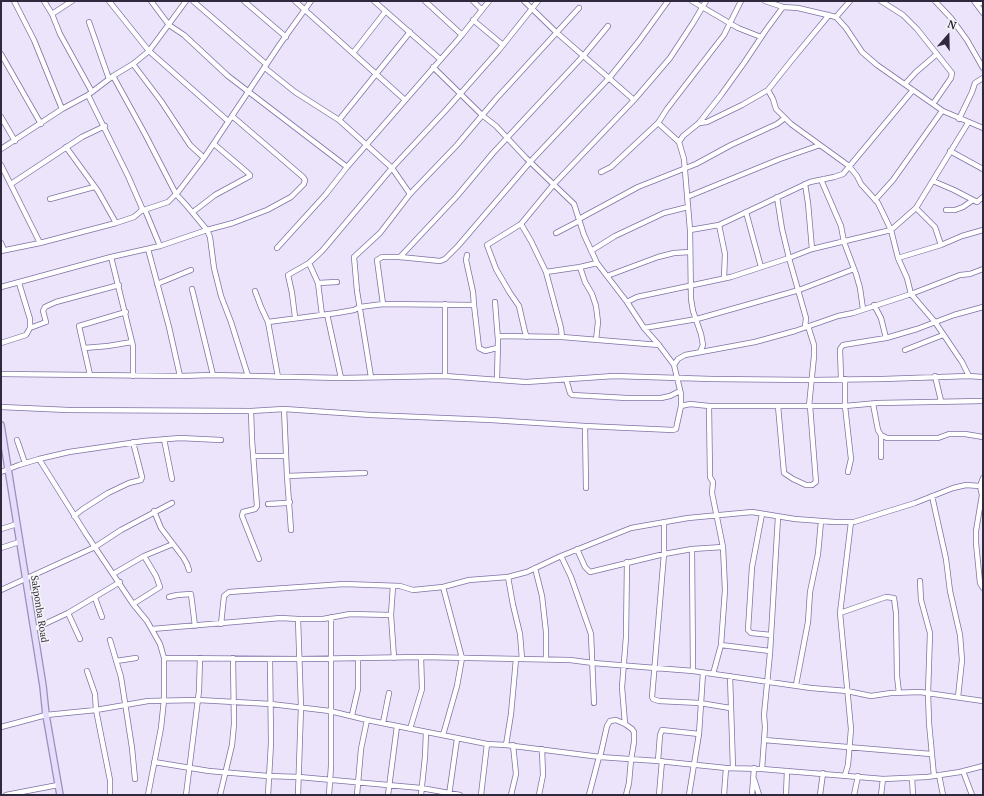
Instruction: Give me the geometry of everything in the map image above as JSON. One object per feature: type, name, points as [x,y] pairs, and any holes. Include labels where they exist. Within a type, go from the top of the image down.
[{"type":"main road","name":"Sakponba Road","points":[[1,425],[34,629],[46,715],[60,795]]},
{"type":"street","points":[[14,1],[34,40],[62,110]]},
{"type":"street","points":[[44,1],[52,14],[60,34],[90,94],[160,246]]},
{"type":"street","points":[[52,14],[72,1]]},
{"type":"street","points":[[108,1],[149,51],[228,121]]},
{"type":"street","points":[[151,1],[169,25],[184,34],[228,76],[347,167]]},
{"type":"street","points":[[1,149],[90,94],[111,77],[133,64],[149,51],[186,1]]},
{"type":"street","points":[[194,1],[295,92],[339,120],[367,144],[392,168],[410,194]]},
{"type":"street","points":[[244,1],[286,37]]},
{"type":"street","points":[[295,1],[405,100]]},
{"type":"street","points":[[1,243],[2,250],[40,243],[116,223],[134,217],[143,210],[168,202],[176,194],[214,144],[228,121],[311,1]]},
{"type":"street","points":[[374,1],[440,59]]},
{"type":"street","points":[[425,1],[462,35]]},
{"type":"street","points":[[472,1],[482,10]]},
{"type":"street","points":[[277,248],[326,194],[347,167],[462,35],[489,1]]},
{"type":"street","points":[[524,1],[556,32],[610,77],[634,100]]},
{"type":"street","points":[[295,317],[288,275],[309,263],[322,251],[392,168],[446,110],[503,45],[538,1]]},
{"type":"street","points":[[383,304],[377,260],[382,257],[400,257],[443,261],[458,246],[530,162],[610,77],[640,41],[668,1]]},
{"type":"street","points":[[692,1],[703,6],[730,24],[761,37]]},
{"type":"street","points":[[525,335],[519,306],[496,269],[487,247],[489,243],[521,224],[554,184],[634,100],[670,58],[706,1]]},
{"type":"street","points":[[601,172],[611,167],[658,122],[666,109],[717,46],[741,1]]},
{"type":"street","points":[[765,1],[783,7],[798,8],[836,17],[868,58],[942,110],[968,123],[983,128]]},
{"type":"street","points":[[836,17],[850,1]]},
{"type":"street","points":[[881,1],[899,12],[913,24],[952,74],[933,104]]},
{"type":"street","points":[[935,1],[951,18],[967,40],[983,68]]},
{"type":"street","points":[[976,2],[983,2]]},
{"type":"street","points":[[976,2],[983,13]]},
{"type":"street","points":[[679,142],[683,136],[699,123],[735,76],[783,7]]},
{"type":"street","points":[[371,377],[357,290],[354,257],[380,233],[410,194],[457,145],[482,115],[579,8]]},
{"type":"street","points":[[353,53],[385,12]]},
{"type":"street","points":[[699,123],[707,122],[768,90],[790,60],[828,15]]},
{"type":"street","points":[[473,20],[503,45]]},
{"type":"street","points":[[89,22],[111,77],[145,134],[176,194],[193,212],[210,237],[214,268],[221,296],[248,376]]},
{"type":"street","points":[[400,257],[584,55],[608,26]]},
{"type":"street","points":[[339,120],[410,32]]},
{"type":"street","points":[[1,54],[41,124]]},
{"type":"street","points":[[905,84],[916,72],[937,54]]},
{"type":"street","points":[[133,64],[161,101],[190,145],[204,158]]},
{"type":"street","points":[[1,407],[68,410],[284,410],[584,426],[676,429],[682,406],[674,365],[671,359],[644,328],[627,302],[597,263],[591,251],[574,204],[530,162],[508,138],[433,67]]},
{"type":"street","points":[[959,119],[975,83],[983,78]]},
{"type":"street","points":[[768,90],[776,109],[785,118],[849,166],[857,176],[860,184],[882,209],[898,258],[907,278],[911,294],[935,322],[962,362],[969,376]]},
{"type":"street","points":[[690,230],[719,225],[805,184],[843,174],[913,90]]},
{"type":"street","points":[[875,200],[893,180],[942,110]]},
{"type":"street","points":[[1,288],[111,257],[160,246],[206,230],[233,223],[279,204],[291,197],[304,184],[305,180],[303,177],[232,116]]},
{"type":"street","points":[[1,117],[15,141]]},
{"type":"street","points":[[556,233],[638,187],[696,164],[731,145],[768,129],[785,118]]},
{"type":"street","points":[[658,122],[679,142],[684,159],[690,230],[692,305],[703,345],[700,352]]},
{"type":"street","points":[[627,302],[637,297],[724,278],[789,258],[812,249],[890,230],[916,208],[968,123]]},
{"type":"street","points":[[11,184],[82,136],[105,126]]},
{"type":"street","points":[[193,212],[215,195],[250,176],[214,144]]},
{"type":"street","points":[[687,197],[780,158],[820,145]]},
{"type":"street","points":[[66,147],[91,186],[98,191],[116,223]]},
{"type":"street","points":[[950,151],[983,169]]},
{"type":"street","points":[[1,165],[40,243]]},
{"type":"street","points":[[823,179],[822,182],[841,226],[844,242],[860,288],[863,309]]},
{"type":"street","points":[[933,181],[977,202],[983,197]]},
{"type":"street","points":[[805,184],[809,209],[812,249]]},
{"type":"street","points":[[50,199],[91,186]]},
{"type":"street","points":[[777,197],[782,229],[789,258],[799,290],[807,327],[814,345],[809,406],[816,478],[816,482],[812,485],[806,485],[784,473],[778,406]]},
{"type":"street","points":[[946,210],[955,210],[963,207],[973,200]]},
{"type":"street","points":[[591,251],[615,236],[664,213],[688,207]]},
{"type":"street","points":[[916,208],[935,227],[941,245]]},
{"type":"street","points":[[746,212],[761,267]]},
{"type":"street","points":[[521,224],[532,241],[546,272],[562,337]]},
{"type":"street","points":[[719,225],[725,254],[724,278]]},
{"type":"street","points":[[898,258],[983,230]]},
{"type":"street","points":[[148,249],[169,327],[180,376]]},
{"type":"street","points":[[607,276],[658,257],[674,253],[690,252]]},
{"type":"street","points":[[467,255],[466,260],[473,292],[479,348],[485,351],[497,348]]},
{"type":"street","points":[[111,257],[126,312],[132,342],[133,376]]},
{"type":"street","points":[[309,263],[318,283],[324,315],[341,378]]},
{"type":"street","points":[[546,272],[597,263]]},
{"type":"street","points":[[580,267],[596,306],[598,322],[596,340]]},
{"type":"street","points":[[644,328],[697,319],[799,290],[854,269]]},
{"type":"street","points":[[674,365],[678,359],[684,355],[755,342],[874,306],[911,294],[960,275],[983,269]]},
{"type":"street","points":[[157,284],[191,270]]},
{"type":"street","points":[[318,283],[337,282]]},
{"type":"street","points":[[1,343],[26,335],[30,328],[30,319],[19,283]]},
{"type":"street","points":[[30,328],[46,322],[43,311],[44,307],[56,302],[119,285]]},
{"type":"street","points":[[192,289],[212,375]]},
{"type":"street","points":[[255,291],[268,322],[278,377]]},
{"type":"street","points":[[495,302],[498,336],[497,380]]},
{"type":"street","points":[[268,322],[295,317],[324,315],[354,310],[360,307],[383,304],[474,304]]},
{"type":"street","points":[[445,376],[446,304]]},
{"type":"street","points":[[874,306],[881,318],[886,338]]},
{"type":"street","points":[[848,472],[851,459],[840,352],[841,346],[886,338],[917,329],[954,315],[983,307]]},
{"type":"street","points":[[90,375],[79,326],[126,312]]},
{"type":"street","points":[[498,336],[525,335],[562,337],[659,345]]},
{"type":"street","points":[[906,350],[943,335]]},
{"type":"street","points":[[651,345],[652,338]]},
{"type":"street","points":[[84,348],[132,342]]},
{"type":"street","points":[[671,359],[678,359]]},
{"type":"street","points":[[1,374],[133,376],[212,375],[341,378],[445,376],[526,382],[614,376],[811,380],[883,379],[935,376],[983,377]]},
{"type":"street","points":[[935,376],[942,401]]},
{"type":"street","points":[[566,379],[572,395],[661,398],[670,396],[680,391]]},
{"type":"street","points":[[682,406],[690,404],[709,406],[845,406],[942,401],[983,401]]},
{"type":"street","points":[[873,404],[878,430],[881,435],[882,457]]},
{"type":"street","points":[[709,406],[710,477],[713,482],[712,493],[723,547],[725,590],[721,645],[712,674]]},
{"type":"street","points":[[284,410],[291,530]]},
{"type":"street","points":[[251,411],[257,506],[243,512],[242,516],[259,559]]},
{"type":"street","points":[[584,426],[586,488]]},
{"type":"street","points":[[881,435],[891,439],[938,438],[949,434],[965,434],[983,437]]},
{"type":"street","points":[[1,472],[39,459],[70,452],[133,442],[164,439],[221,440]]},
{"type":"street","points":[[164,439],[172,479]]},
{"type":"street","points":[[17,440],[25,463]]},
{"type":"street","points":[[74,516],[83,508],[108,493],[129,483],[141,480],[142,477],[133,442]]},
{"type":"street","points":[[253,456],[286,456]]},
{"type":"street","points":[[39,459],[74,516],[120,582],[133,604],[152,629],[160,644],[164,658],[164,700],[161,728],[148,795]]},
{"type":"street","points":[[287,476],[365,473]]},
{"type":"street","points":[[983,478],[980,486],[982,495],[976,537],[980,583],[983,588]]},
{"type":"street","points":[[220,624],[224,596],[229,592],[344,584],[393,586],[413,590],[444,586],[469,580],[508,577],[536,568],[577,549],[631,528],[717,515],[752,512],[778,517],[851,522],[895,509],[953,488],[966,485],[980,486]]},
{"type":"street","points":[[932,496],[946,559],[951,598],[960,636],[962,660],[958,697]]},
{"type":"street","points":[[268,504],[290,502]]},
{"type":"street","points":[[1,590],[95,547],[154,511],[172,503]]},
{"type":"street","points":[[154,511],[161,528],[187,564],[189,570]]},
{"type":"street","points":[[762,514],[752,567],[748,630],[751,633],[771,635]]},
{"type":"street","points":[[762,769],[764,714],[777,553],[778,517]]},
{"type":"street","points":[[796,685],[808,622],[810,592],[818,554],[821,521]]},
{"type":"street","points":[[845,775],[848,765],[851,729],[840,613],[851,522]]},
{"type":"street","points":[[664,523],[664,554],[654,668],[653,700],[700,703],[730,708]]},
{"type":"street","points":[[1,529],[17,524]]},
{"type":"street","points":[[976,537],[983,538]]},
{"type":"street","points":[[1,548],[19,542]]},
{"type":"street","points":[[114,574],[144,556],[173,544]]},
{"type":"street","points":[[577,549],[585,567],[590,572],[664,554],[692,549],[723,547]]},
{"type":"street","points":[[692,549],[693,671]]},
{"type":"street","points":[[133,604],[160,587],[156,576],[144,556]]},
{"type":"street","points":[[561,556],[571,577],[591,634],[594,703]]},
{"type":"street","points":[[625,724],[622,687],[626,630],[627,562]]},
{"type":"street","points":[[536,568],[542,596],[546,632],[546,659]]},
{"type":"street","points":[[508,577],[520,634],[522,659]]},
{"type":"street","points":[[920,581],[921,600],[930,633],[928,693],[932,754],[943,795]]},
{"type":"street","points":[[34,629],[68,613],[120,582]]},
{"type":"street","points":[[393,586],[391,615],[394,658]]},
{"type":"street","points":[[442,736],[457,686],[462,658],[444,586]]},
{"type":"street","points":[[169,597],[191,594],[195,626]]},
{"type":"street","points":[[840,613],[886,597],[894,598],[896,613],[897,676],[899,693]]},
{"type":"street","points":[[95,598],[102,617]]},
{"type":"street","points":[[68,613],[80,639]]},
{"type":"street","points":[[152,629],[281,618],[315,619],[350,614],[391,615]]},
{"type":"street","points":[[329,795],[331,617]]},
{"type":"street","points":[[298,619],[301,708],[298,795]]},
{"type":"street","points":[[110,640],[121,677],[136,779]]},
{"type":"street","points":[[721,645],[770,651]]},
{"type":"street","points":[[164,658],[300,659],[421,657],[570,660],[623,666],[693,671],[847,691],[871,696],[899,693],[928,693],[983,701]]},
{"type":"street","points":[[410,729],[422,689],[421,657]]},
{"type":"street","points":[[116,661],[136,658]]},
{"type":"street","points":[[186,795],[198,700],[200,658]]},
{"type":"street","points":[[220,795],[232,745],[234,724],[234,658]]},
{"type":"street","points":[[352,716],[358,689],[358,658]]},
{"type":"street","points":[[268,795],[271,743],[270,659]]},
{"type":"street","points":[[506,745],[511,714],[516,659]]},
{"type":"street","points":[[87,671],[95,694],[96,710],[110,780],[110,795]]},
{"type":"street","points":[[689,795],[699,734],[703,673]]},
{"type":"street","points":[[730,676],[733,768]]},
{"type":"street","points":[[383,723],[389,692]]},
{"type":"street","points":[[1,727],[46,715],[96,710],[125,704],[164,700],[198,700],[271,704],[330,711],[442,736],[487,744],[600,757],[660,761],[726,768],[754,768],[883,779],[937,776],[963,772],[983,766]]},
{"type":"street","points":[[357,795],[361,749],[367,720]]},
{"type":"street","points":[[589,795],[608,723],[612,720],[625,724],[634,732],[630,783],[626,795]]},
{"type":"street","points":[[388,795],[397,726]]},
{"type":"street","points":[[659,795],[660,735],[662,730],[699,734]]},
{"type":"street","points":[[421,795],[426,732]]},
{"type":"street","points":[[449,794],[457,739]]},
{"type":"street","points":[[764,740],[932,754]]},
{"type":"street","points":[[481,795],[487,744]]},
{"type":"street","points":[[512,795],[516,774],[513,746]]},
{"type":"street","points":[[539,795],[543,775],[542,750]]},
{"type":"street","points":[[154,762],[225,772],[421,788],[460,795]]},
{"type":"street","points":[[724,795],[726,768]]},
{"type":"street","points":[[752,795],[754,768]]},
{"type":"street","points":[[786,795],[787,771]]},
{"type":"street","points":[[963,772],[972,795]]},
{"type":"street","points":[[820,795],[822,773]]},
{"type":"street","points":[[854,795],[858,776]]},
{"type":"street","points":[[754,778],[759,795]]},
{"type":"street","points":[[912,778],[913,795]]},
{"type":"street","points":[[881,795],[883,779]]},
{"type":"street","points":[[6,795],[58,785]]}]
